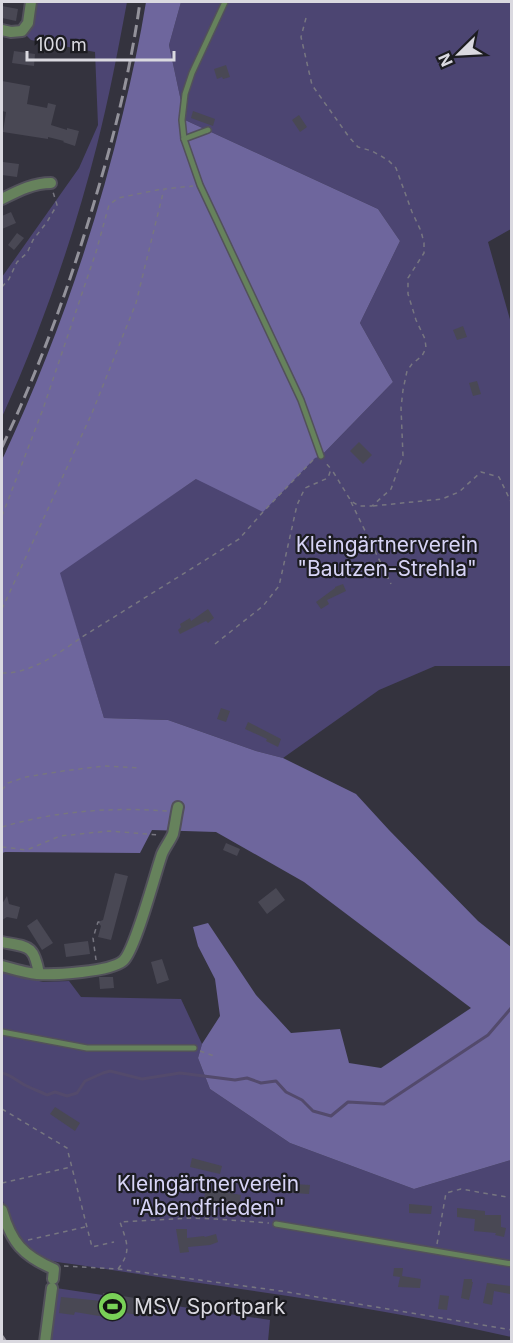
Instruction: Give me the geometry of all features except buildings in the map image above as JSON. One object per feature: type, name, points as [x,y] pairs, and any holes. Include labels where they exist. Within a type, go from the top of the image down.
[{"type":"street","points":[[2,30],[21,31],[28,23],[31,2]]},
{"type":"street","points":[[2,199],[28,186],[51,183]]},
{"type":"street","points":[[2,966],[39,974],[86,972],[122,962],[135,938],[163,851],[172,836],[178,809]]},
{"type":"street","points":[[2,942],[27,947],[33,951],[39,974]]},
{"type":"street","points":[[2,1210],[8,1230],[16,1243],[53,1278],[45,1341]]},
{"type":"lane","points":[[225,2],[192,73],[185,94],[182,120],[184,140],[200,185],[301,400],[321,456]]},
{"type":"lane","points":[[184,140],[208,130]]},
{"type":"lane","points":[[2,1032],[87,1048],[194,1048]]},
{"type":"lane","points":[[276,1224],[512,1264]]},
{"type":"path","points":[[306,18],[302,37],[312,85],[358,147],[372,151],[396,168],[424,243],[424,253],[408,278],[408,294],[425,339],[426,348],[422,356],[407,371],[400,408],[403,456],[391,489],[372,506]]},
{"type":"path","points":[[2,286],[9,279],[17,262],[27,253],[33,240],[57,205],[52,192],[54,187],[51,183]]},
{"type":"path","points":[[2,516],[46,398],[96,252],[109,205],[118,198],[200,185]]},
{"type":"path","points":[[2,609],[92,413],[136,303],[164,189]]},
{"type":"path","points":[[2,673],[14,674],[36,665],[239,539],[315,458],[321,456],[351,501],[391,584]]},
{"type":"path","points":[[215,644],[263,606],[279,586],[297,504],[305,488],[328,478],[331,469]]},
{"type":"path","points":[[351,501],[359,506],[372,506],[442,500],[459,492],[481,472],[499,477],[512,504]]},
{"type":"path","points":[[2,790],[8,783],[26,777],[63,771],[104,766],[139,768]]},
{"type":"path","points":[[2,827],[24,820],[76,812],[128,808],[178,809]]},
{"type":"path","points":[[2,847],[27,850],[60,836],[109,831],[172,836]]},
{"type":"path","points":[[97,969],[93,938],[98,922],[100,922]]},
{"type":"path","points":[[194,1048],[214,1056]]},
{"type":"path","points":[[2,1109],[67,1148],[92,1247],[114,1242]]},
{"type":"path","points":[[2,1183],[72,1167]]},
{"type":"path","points":[[436,1252],[446,1193],[461,1189],[512,1198]]},
{"type":"path","points":[[118,1269],[126,1258],[127,1244],[120,1222],[189,1218],[276,1224]]},
{"type":"path","points":[[16,1243],[87,1226]]},
{"type":"path","points":[[53,1278],[63,1266],[118,1269],[281,1291],[512,1330]]},
{"type":"green space","points":[[32,2],[127,2],[97,145],[78,214],[56,283],[2,417],[2,277],[79,168],[98,125],[95,52],[31,40],[24,33]]},
{"type":"green space","name":"Kleingärtnerverein \"Bautzen-Strehla\"","points":[[181,2],[511,2],[511,229],[488,242],[511,323],[511,666],[435,666],[379,690],[283,758],[256,751],[168,720],[104,718],[59,572],[196,479],[321,456],[393,382],[360,323],[400,241],[378,209],[185,120],[169,45]]},
{"type":"green space","name":"Kleingärtnerverein \"Abendfrieden\"","points":[[2,971],[43,982],[69,981],[81,997],[181,999],[202,1044],[198,1058],[210,1089],[290,1143],[414,1189],[511,1160],[511,1337],[345,1305],[56,1262],[45,1259],[28,1249],[13,1229],[2,1197]]},
{"type":"green space","name":"MSV Sportpark","points":[[56,1288],[270,1320],[268,1341],[49,1342]]},
{"type":"shaded area","points":[[146,2],[181,2],[169,45],[185,120],[378,209],[400,241],[360,323],[393,382],[263,512],[196,479],[60,573],[104,718],[168,720],[256,751],[283,758],[356,794],[478,921],[511,947],[511,1160],[414,1189],[290,1143],[210,1089],[198,1058],[202,1044],[220,1016],[215,979],[198,946],[193,927],[208,923],[256,995],[291,1033],[340,1029],[349,1063],[381,1068],[471,1008],[304,882],[216,832],[152,830],[140,853],[2,853],[2,460],[56,333],[100,202],[136,57]]},
{"type":"waterway","points":[[2,1073],[47,1095],[55,1092],[67,1096],[77,1093],[85,1081],[110,1071],[142,1079],[180,1073],[235,1080],[247,1078],[261,1083],[276,1081],[286,1092],[302,1100],[313,1111],[331,1116],[348,1102],[384,1104],[488,1035],[512,1007]]},
{"type":"railway","points":[[2,447],[42,355],[86,228],[122,100],[140,2]]},
{"type":"railway","points":[[2,1336],[6,1342]]},
{"type":"place","name":"MSV Sportpark","points":[[113,1306]]}]
